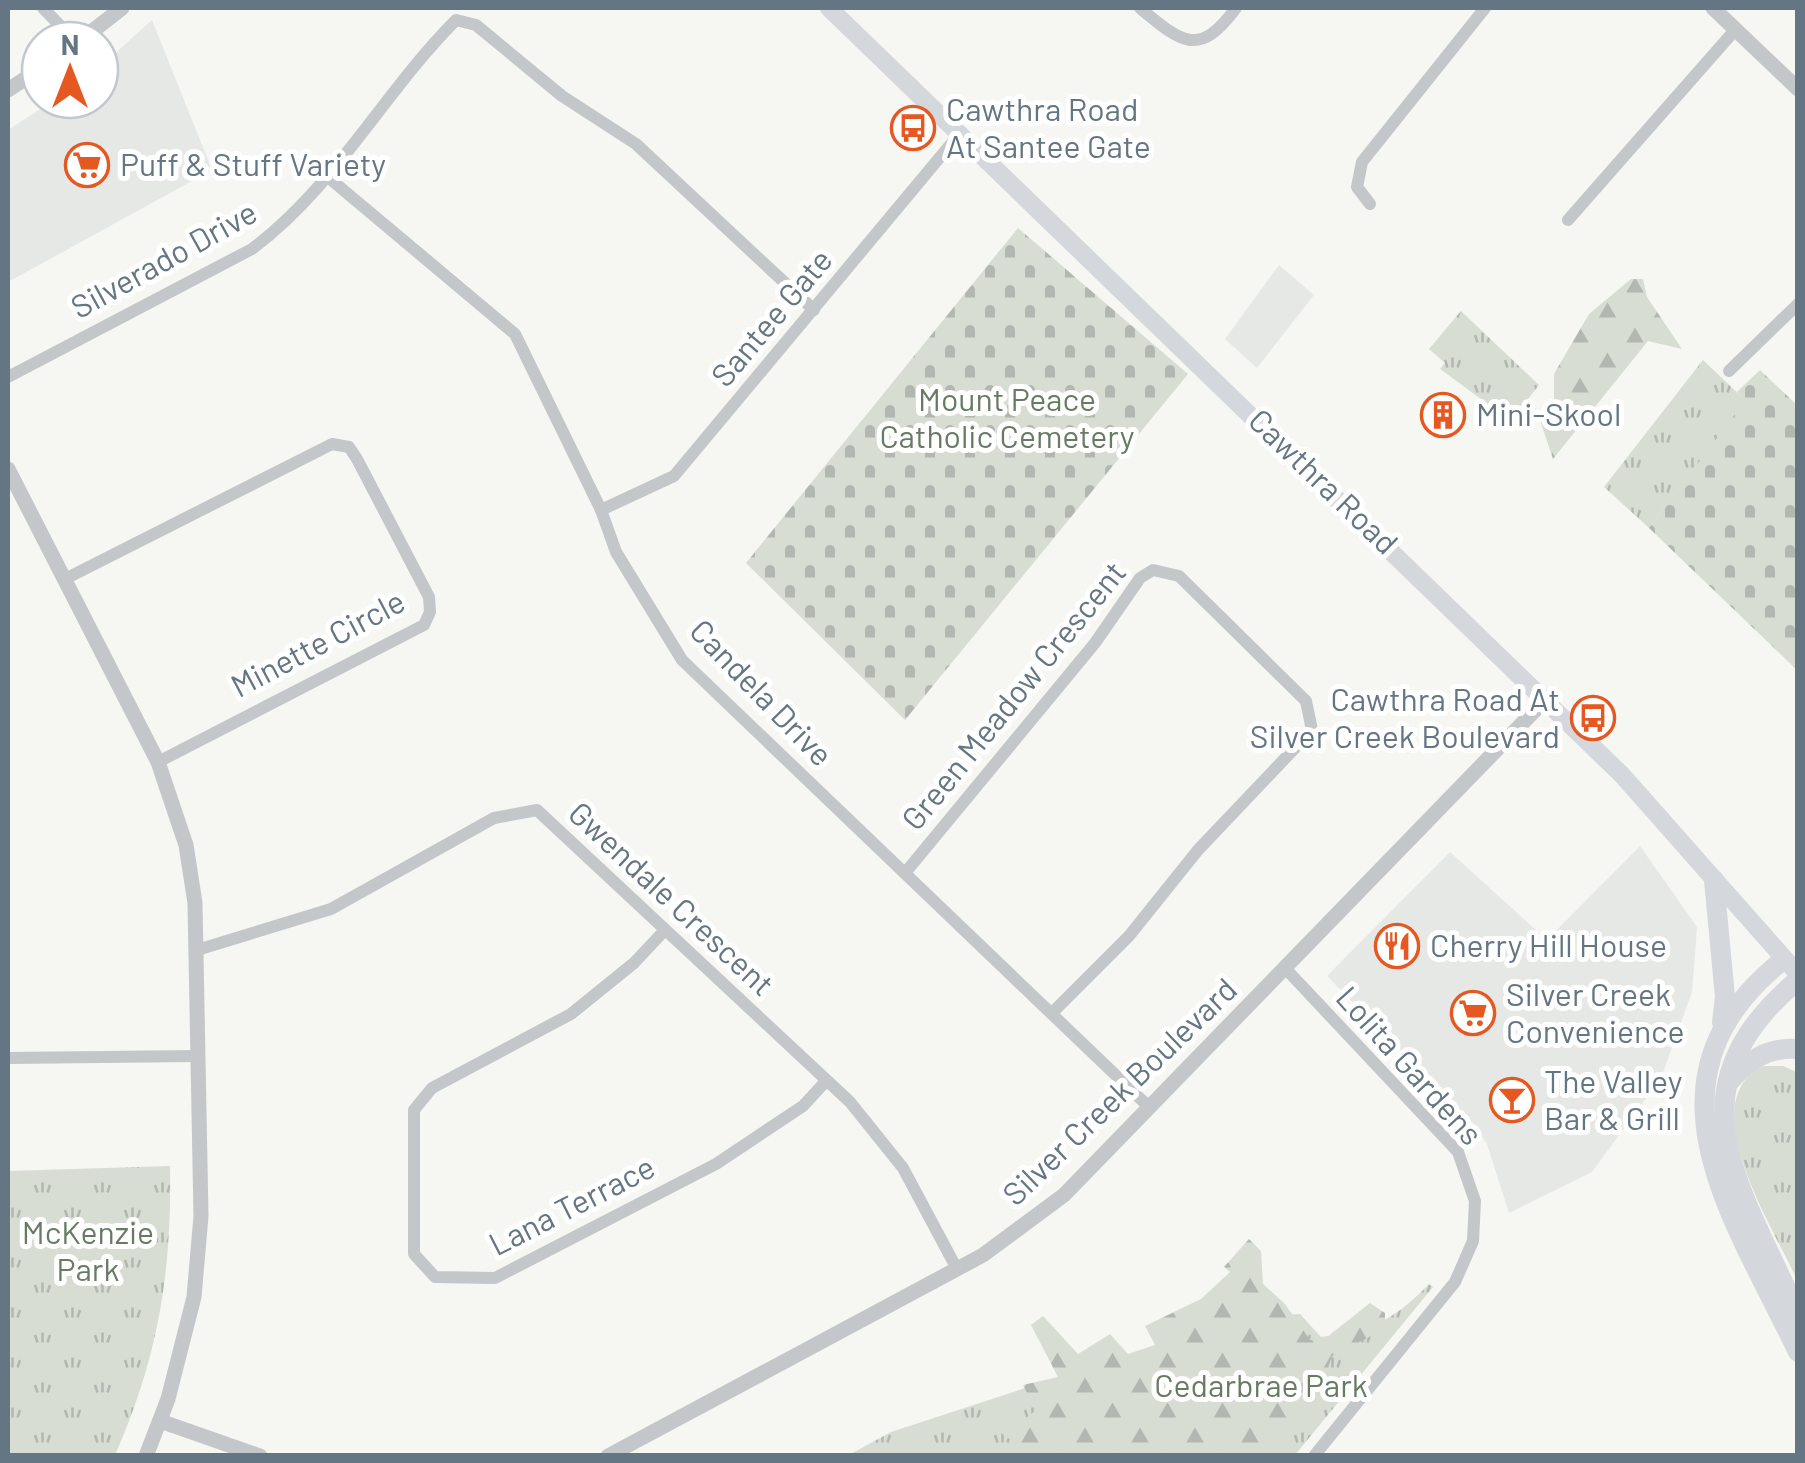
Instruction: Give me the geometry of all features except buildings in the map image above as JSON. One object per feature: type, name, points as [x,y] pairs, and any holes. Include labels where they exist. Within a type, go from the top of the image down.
[{"type":"main road","name":"Cawthra Road","points":[[829,8],[1622,775],[1793,971]]},
{"type":"main road","points":[[1714,880],[1726,997],[1718,1045],[1701,1098],[1710,1164],[1798,1352]]},
{"type":"main road","points":[[1718,1045],[1742,997],[1793,971]]},
{"type":"main road","points":[[1793,971],[1735,1050],[1724,1088],[1724,1135],[1732,1164],[1798,1314]]},
{"type":"main road","points":[[1724,1088],[1747,1062],[1782,1048],[1798,1049]]},
{"type":"street","points":[[1140,8],[1181,39],[1196,42],[1211,38],[1236,8]]},
{"type":"street","points":[[1370,204],[1357,187],[1362,162],[1485,8]]},
{"type":"street","points":[[1713,8],[1798,89]]},
{"type":"street","name":"Silverado Drive","points":[[8,377],[252,248],[280,227],[329,178],[456,20],[476,25],[562,96],[636,144],[814,310]]},
{"type":"street","points":[[1568,220],[1650,122],[1736,30]]},
{"type":"street","name":"Santee Gate","points":[[601,510],[674,476],[961,132]]},
{"type":"street","name":"Candela Drive","points":[[329,178],[514,334],[601,510],[616,552],[682,660],[1149,1107]]},
{"type":"street","points":[[1729,371],[1798,304]]},
{"type":"street","name":"Minette Circle","points":[[65,579],[332,444],[349,447],[358,458],[429,596],[430,612],[424,625],[158,762]]},
{"type":"street","points":[[8,469],[158,762],[186,844],[197,950],[201,1216],[194,1297],[160,1421],[146,1456]]},
{"type":"street","name":"Green Meadow Crescent","points":[[905,874],[1095,643],[1140,578],[1153,570],[1179,576],[1306,701],[1312,714],[1312,730],[1198,850],[1129,936],[1052,1014]]},
{"type":"street","name":"Silver Creek Boulevard","points":[[608,1456],[983,1256],[1064,1195],[1544,701]]},
{"type":"street","name":"Gwendale Crescent","points":[[197,950],[331,909],[515,811],[537,810],[850,1102],[903,1168],[956,1269]]},
{"type":"street","name":"Lana Terrace","points":[[664,931],[634,963],[571,1014],[432,1088],[414,1110],[414,1254],[435,1277],[495,1278],[716,1164],[802,1106],[826,1081]]},
{"type":"street","name":"Lolita Gardens","points":[[1284,968],[1458,1152],[1475,1201],[1474,1240],[1455,1282],[1314,1456]]},
{"type":"street","points":[[8,1058],[197,1056]]},
{"type":"street","points":[[160,1421],[260,1456]]},
{"type":"shaded area","points":[[152,20],[212,170],[8,282],[8,130],[23,120],[120,120],[120,49]]},
{"type":"shaded area","points":[[1279,265],[1314,295],[1257,368],[1225,339]]},
{"type":"shaded area","points":[[1640,846],[1697,927],[1692,992],[1661,1078],[1592,1172],[1509,1213],[1487,1144],[1475,1125],[1327,976],[1450,852],[1547,940]]},
{"type":"green space","name":"Mount Peace Catholic Cemetery","points":[[1018,228],[1188,374],[905,720],[746,563]]},
{"type":"green space","points":[[1631,279],[1643,279],[1647,297],[1682,349],[1648,341],[1553,459],[1539,417],[1554,403],[1554,374],[1589,314]]},
{"type":"green space","points":[[1461,311],[1539,385],[1511,421],[1440,369],[1445,363],[1429,349]]},
{"type":"green space","points":[[1703,360],[1746,401],[1649,528],[1604,487]]},
{"type":"green space","points":[[1760,370],[1797,405],[1797,670],[1649,528],[1745,401],[1737,392]]},
{"type":"green space","points":[[1763,1066],[1783,1066],[1797,1072],[1797,1280],[1757,1199],[1736,1136],[1735,1107],[1743,1083]]},
{"type":"green space","name":"McKenzie Park","points":[[170,1166],[168,1243],[159,1314],[142,1384],[115,1455],[8,1455],[8,1171]]},
{"type":"green space","name":"Cedarbrae Park","points":[[1249,1239],[1261,1251],[1263,1284],[1285,1304],[1310,1340],[1322,1341],[1370,1303],[1385,1313],[1385,1329],[1332,1356],[1320,1384],[1297,1403],[1288,1430],[1262,1456],[1035,1455],[1033,1446],[1015,1443],[997,1430],[1004,1419],[1021,1422],[1036,1410],[1023,1385],[1058,1377],[1031,1325],[1043,1316],[1078,1354],[1110,1334],[1128,1354],[1155,1345],[1145,1326],[1201,1299],[1230,1272],[1224,1267]]},
{"type":"green space","name":"Cedarbrae Park","points":[[1429,1284],[1433,1287],[1295,1455],[847,1456],[891,1432],[1242,1317],[1300,1314],[1321,1337],[1368,1327],[1405,1307]]},
{"type":"place","name":"Cawthra Road At Santee Gate","points":[[913,128]]},
{"type":"place","name":"Puff & Stuff Variety","points":[[87,165]]},
{"type":"place","name":"Mini-Skool","points":[[1443,415]]},
{"type":"place","name":"Cawthra Road At Silver Creek Boulevard","points":[[1593,718]]},
{"type":"place","name":"Cherry Hill House","points":[[1397,946]]},
{"type":"place","name":"Silver Creek Convenience","points":[[1473,1013]]},
{"type":"place","name":"The Valley Bar & Grill","points":[[1512,1100]]}]
